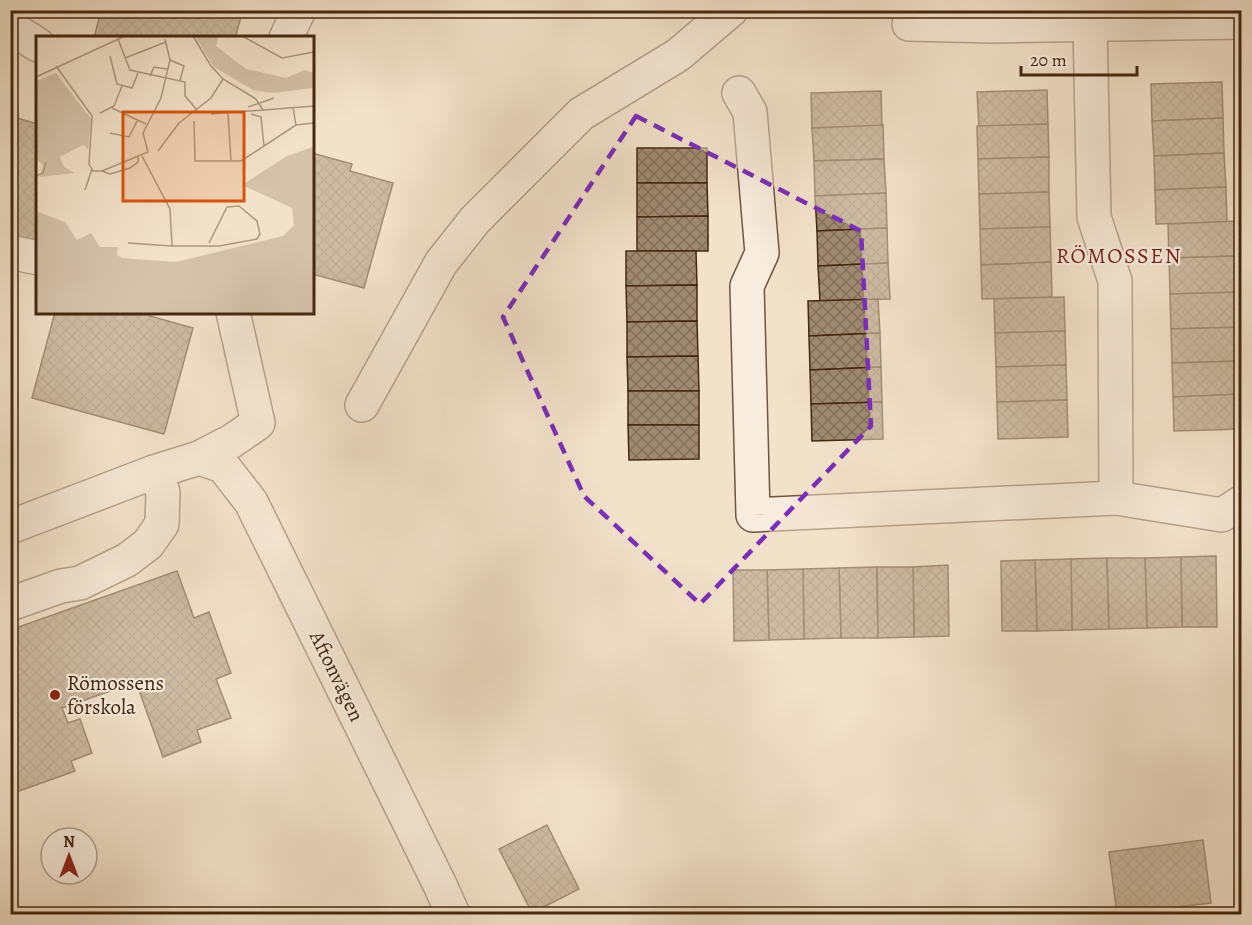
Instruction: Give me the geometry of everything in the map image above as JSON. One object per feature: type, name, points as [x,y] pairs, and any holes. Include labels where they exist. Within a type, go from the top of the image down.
[{"type":"street","points":[[287,36],[299,10]]},
{"type":"street","points":[[362,405],[441,263],[475,220],[581,114],[678,55],[731,10]]},
{"type":"street","points":[[909,24],[992,26],[1242,22]]},
{"type":"street","points":[[1090,24],[1094,217],[1115,281],[1116,498]]},
{"type":"street","points":[[10,27],[36,44]]},
{"type":"street","points":[[738,93],[750,112],[762,253],[747,286],[753,515],[1116,498],[1222,515],[1242,502]]},
{"type":"street","points":[[10,252],[36,258]]},
{"type":"street","points":[[10,527],[154,472],[199,458],[232,441],[258,423],[233,314]]},
{"type":"street","name":"Aftonvägen","points":[[199,458],[223,466],[251,502],[453,915]]},
{"type":"street","points":[[10,604],[61,586],[80,583],[127,560],[148,544],[162,524],[163,492],[154,472]]},
{"type":"highlighted area","points":[[636,116],[861,231],[871,426],[700,604],[584,496],[503,317]]},
{"type":"building","points":[[101,10],[243,10],[236,36],[94,36]]},
{"type":"building","points":[[1222,82],[1223,118],[1152,121],[1151,84]]},
{"type":"building","points":[[1047,90],[1048,124],[979,127],[977,92]]},
{"type":"building","points":[[881,91],[882,126],[812,128],[811,93]]},
{"type":"building","points":[[10,116],[36,123],[36,244],[10,238]]},
{"type":"building","points":[[1223,118],[1224,153],[1154,156],[1152,121]]},
{"type":"building","points":[[1048,124],[1049,157],[978,159],[977,126]]},
{"type":"building","points":[[883,125],[884,159],[814,161],[812,128]]},
{"type":"building","points":[[637,148],[707,148],[707,183],[637,183]]},
{"type":"building","points":[[1224,153],[1226,187],[1155,190],[1154,156]]},
{"type":"building","points":[[314,154],[352,164],[350,171],[393,183],[364,288],[314,275]]},
{"type":"building","points":[[1049,157],[1049,192],[979,194],[978,159]]},
{"type":"building","points":[[884,159],[886,193],[815,196],[814,161]]},
{"type":"building","points":[[637,183],[707,183],[708,216],[637,217]]},
{"type":"building","points":[[1226,187],[1227,222],[1156,224],[1155,190]]},
{"type":"building","points":[[1049,192],[1050,227],[980,229],[979,194]]},
{"type":"building","points":[[886,193],[887,228],[817,231],[815,196]]},
{"type":"building","points":[[708,216],[708,251],[637,251],[637,217]]},
{"type":"building","points":[[1238,221],[1239,256],[1169,258],[1168,224]]},
{"type":"building","points":[[1050,227],[1051,262],[981,265],[980,229]]},
{"type":"building","points":[[887,228],[888,263],[818,266],[817,231]]},
{"type":"building","points":[[626,251],[696,251],[697,285],[626,286]]},
{"type":"building","points":[[1239,256],[1241,292],[1170,294],[1169,258]]},
{"type":"building","points":[[1051,262],[1052,297],[982,299],[981,265]]},
{"type":"building","points":[[888,263],[890,299],[820,301],[818,266]]},
{"type":"building","points":[[697,285],[697,321],[627,322],[626,286]]},
{"type":"building","points":[[1241,292],[1242,327],[1171,329],[1170,294]]},
{"type":"building","points":[[1064,297],[1065,331],[995,333],[994,299]]},
{"type":"building","points":[[878,299],[880,333],[809,336],[808,301]]},
{"type":"building","points":[[54,314],[150,314],[150,316],[193,328],[164,434],[32,398]]},
{"type":"building","points":[[697,321],[698,356],[627,357],[627,322]]},
{"type":"building","points":[[1242,327],[1242,361],[1172,363],[1171,329]]},
{"type":"building","points":[[1065,331],[1066,365],[996,367],[995,333]]},
{"type":"building","points":[[880,333],[881,367],[810,370],[809,336]]},
{"type":"building","points":[[698,356],[699,391],[628,391],[627,357]]},
{"type":"building","points":[[1242,361],[1242,394],[1173,397],[1172,363]]},
{"type":"building","points":[[1066,365],[1067,400],[997,402],[996,367]]},
{"type":"building","points":[[881,367],[882,402],[811,404],[810,370]]},
{"type":"building","points":[[628,391],[699,391],[699,425],[628,425]]},
{"type":"building","points":[[1242,394],[1242,429],[1174,431],[1173,397]]},
{"type":"building","points":[[1067,400],[1068,437],[998,439],[997,402]]},
{"type":"building","points":[[882,402],[883,439],[812,441],[811,404]]},
{"type":"building","points":[[628,425],[699,425],[699,459],[629,460]]},
{"type":"building","points":[[1216,556],[1217,627],[1182,627],[1181,557]]},
{"type":"building","points":[[1181,557],[1182,627],[1147,628],[1145,558]]},
{"type":"building","points":[[1107,558],[1109,629],[1072,630],[1071,559]]},
{"type":"building","points":[[1107,558],[1145,558],[1147,628],[1109,629]]},
{"type":"building","points":[[1071,559],[1072,630],[1037,631],[1035,560]]},
{"type":"building","points":[[1035,560],[1037,631],[1002,631],[1001,561]]},
{"type":"building","points":[[948,565],[949,636],[914,637],[913,567]]},
{"type":"building","points":[[877,567],[878,638],[841,638],[839,568]]},
{"type":"building","points":[[877,567],[913,567],[914,637],[878,638]]},
{"type":"building","points":[[839,568],[841,638],[804,639],[803,569]]},
{"type":"building","points":[[803,569],[804,639],[769,640],[767,570]]},
{"type":"building","points":[[733,570],[767,570],[769,640],[734,641]]},
{"type":"building","name":"Römossens förskola","points":[[177,571],[194,618],[209,612],[231,673],[216,679],[231,718],[197,730],[201,742],[163,757],[136,682],[62,708],[68,723],[80,719],[92,753],[71,761],[75,771],[11,794],[10,630]]},
{"type":"building","points":[[547,825],[579,889],[532,913],[499,849]]},
{"type":"building","points":[[1203,840],[1211,903],[1117,914],[1109,852]]},
{"type":"place","name":"Römossens förskola","points":[[55,695]]},
{"type":"district","name":"RÖMOSSEN","points":[[1119,256]]}]
